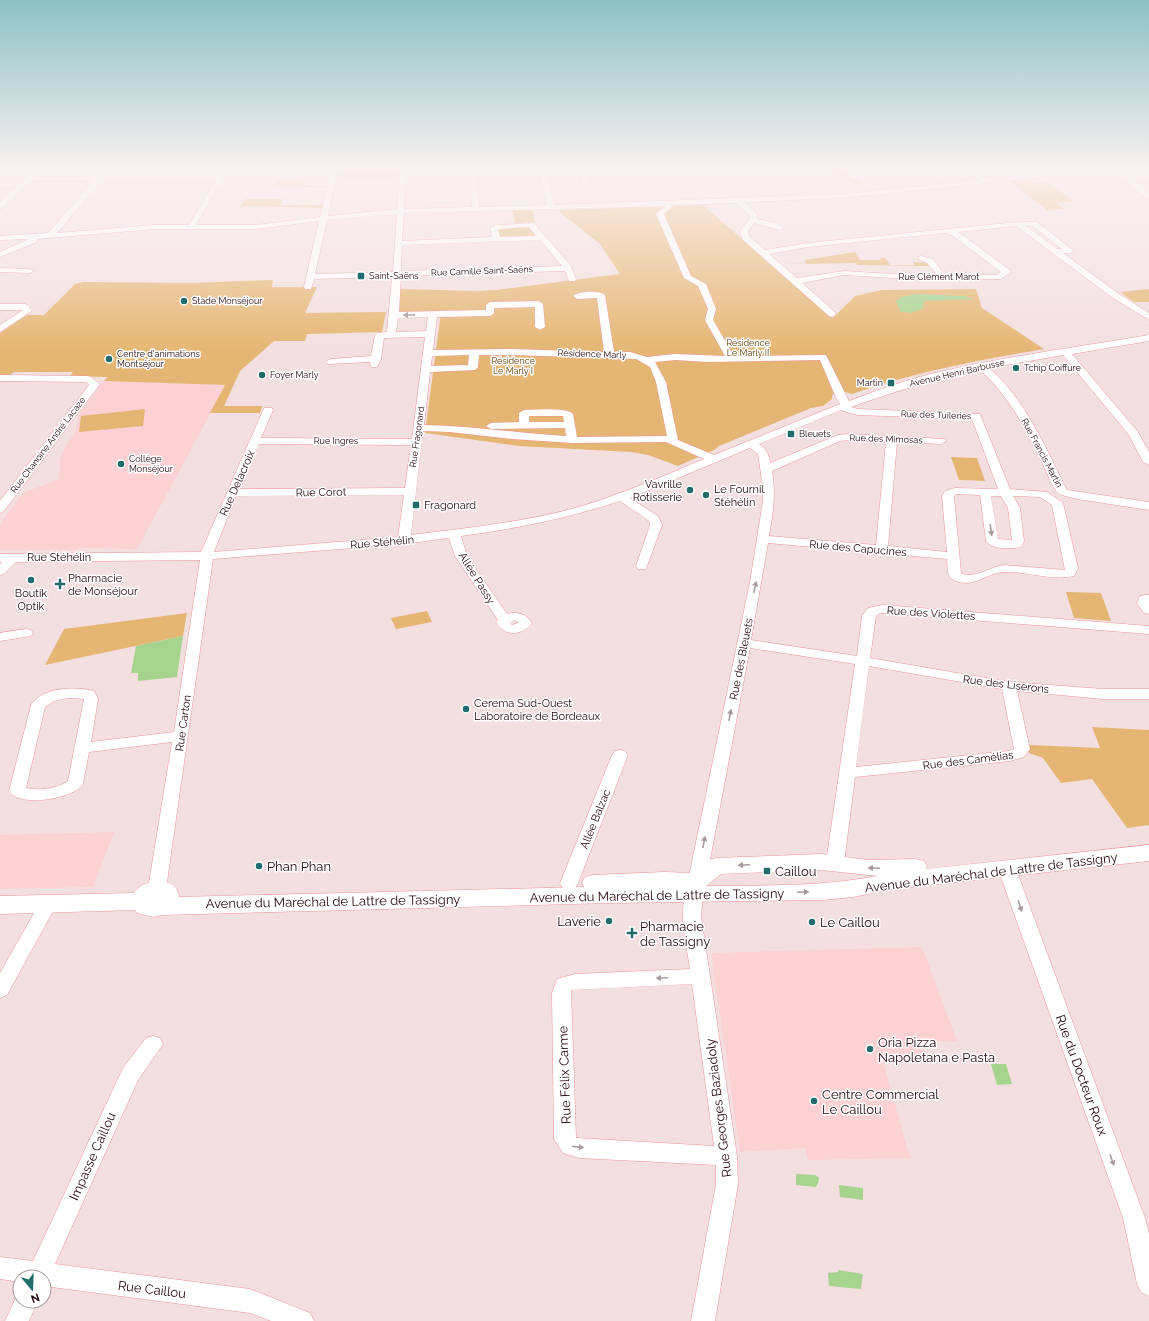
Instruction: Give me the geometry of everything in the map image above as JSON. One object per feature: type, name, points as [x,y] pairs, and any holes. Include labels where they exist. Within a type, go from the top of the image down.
[{"type":"main road","name":"Avenue du Maréchal de Lattre de Tassigny","points":[[696,887],[716,866],[835,863],[868,868],[908,868],[1149,840]]},
{"type":"main road","name":"Avenue du Maréchal de Lattre de Tassigny","points":[[157,897],[609,894],[696,887],[842,891],[892,881],[1149,853]]},
{"type":"main road","name":"Avenue du Maréchal de Lattre de Tassigny","points":[[0,905],[48,904],[157,897],[664,880],[696,887]]},
{"type":"street","points":[[50,236],[55,230]]},
{"type":"street","points":[[0,238],[50,236],[123,230]]},
{"type":"street","points":[[308,287],[322,230]]},
{"type":"street","points":[[391,335],[394,315],[395,274],[399,230]]},
{"type":"street","points":[[494,230],[497,240]]},
{"type":"street","points":[[535,230],[568,268],[572,279]]},
{"type":"street","points":[[667,230],[688,278],[702,284],[712,309],[709,320],[731,358]]},
{"type":"street","points":[[745,230],[744,234],[832,314]]},
{"type":"street","points":[[764,253],[808,245],[960,230]]},
{"type":"street","points":[[1026,230],[1116,296],[1149,317]]},
{"type":"street","points":[[1042,230],[1070,251],[1057,251]]},
{"type":"street","name":"Rue Clément Marot","points":[[796,281],[844,273],[910,277],[998,276],[1007,272],[956,234],[946,231]]},
{"type":"street","points":[[0,255],[40,236]]},
{"type":"street","points":[[398,243],[542,238]]},
{"type":"street","points":[[921,258],[930,261],[941,274],[938,276]]},
{"type":"street","name":"Rue Camille Saint-Saëns","points":[[311,277],[568,268]]},
{"type":"street","points":[[0,270],[30,271]]},
{"type":"street","points":[[577,296],[601,295],[608,353]]},
{"type":"street","points":[[0,307],[25,307],[28,311],[0,329]]},
{"type":"street","points":[[394,315],[539,312],[540,327]]},
{"type":"street","name":"Rue Fragonard","points":[[404,540],[433,314]]},
{"type":"street","points":[[331,362],[375,362],[380,335],[430,334]]},
{"type":"street","points":[[1144,339],[1149,349]]},
{"type":"street","name":"Avenue Henri Barbusse","points":[[750,444],[844,405],[926,378],[981,366],[1144,339]]},
{"type":"street","points":[[426,369],[472,368],[474,352]]},
{"type":"street","points":[[1065,352],[1134,434],[1149,462]]},
{"type":"street","name":"Résidence Marly","points":[[429,353],[608,353],[630,355],[647,360]]},
{"type":"street","points":[[647,360],[675,357],[707,359],[823,357],[844,405]]},
{"type":"street","points":[[647,360],[654,366],[661,382],[673,440]]},
{"type":"street","name":"Rue Francis Martin","points":[[981,366],[1003,388],[1017,406],[1062,492],[1077,496],[1149,506]]},
{"type":"street","name":"Rue Chanoine André Lacaze","points":[[0,509],[95,384],[93,381],[88,379],[2,380]]},
{"type":"street","name":"Rue des Tuileries","points":[[844,405],[857,412],[976,416],[1005,492]]},
{"type":"street","name":"Rue Delacroix","points":[[208,556],[208,548],[268,410]]},
{"type":"street","points":[[450,429],[468,426],[570,424],[572,440]]},
{"type":"street","points":[[418,428],[450,429],[512,436],[572,440],[673,440],[713,459]]},
{"type":"street","name":"Rue des Mimosas","points":[[766,469],[838,438],[849,437],[941,441]]},
{"type":"street","points":[[882,550],[892,439]]},
{"type":"street","name":"Rue Ingres","points":[[255,441],[416,442]]},
{"type":"street","name":"Rue Stéhélin","points":[[6,558],[208,556],[404,540],[454,534],[550,518],[584,509],[621,497],[750,444]]},
{"type":"street","name":"Rue des Bleuets","points":[[696,887],[764,539],[770,501],[763,454],[759,449],[750,444]]},
{"type":"street","name":"Rue Corot","points":[[232,493],[410,491]]},
{"type":"street","name":"Rue Francis Martin","points":[[955,491],[985,492],[1043,494],[1057,503],[1072,568],[1070,573],[1061,574],[1001,569],[972,578],[959,578],[955,575],[948,496],[949,493],[955,491]]},
{"type":"street","points":[[985,492],[992,541],[998,544],[1013,545],[1017,544],[1018,541],[1014,508],[1005,492]]},
{"type":"street","points":[[621,497],[654,519],[656,525],[642,566]]},
{"type":"street","name":"Allée Passy","points":[[454,534],[461,556],[505,620]]},
{"type":"street","name":"Rue des Capucines","points":[[764,539],[953,556]]},
{"type":"street","name":"Rue Carton","points":[[157,897],[194,639],[208,556]]},
{"type":"street","points":[[0,571],[6,558]]},
{"type":"street","name":"Rue des Violettes","points":[[835,863],[869,616],[873,611],[882,609],[1149,630]]},
{"type":"street","points":[[0,637],[26,633]]},
{"type":"street","name":"Rue des Liserons","points":[[743,643],[864,661],[1009,686],[1103,694],[1149,694]]},
{"type":"street","name":"Rue des Camélias","points":[[848,773],[1010,756],[1019,753],[1022,749],[1009,686]]},
{"type":"street","points":[[81,693],[89,694],[91,699],[82,748],[75,784],[71,787],[63,791],[29,795],[21,794],[17,790],[38,705],[43,699],[52,696],[81,693]]},
{"type":"street","points":[[82,748],[181,736]]},
{"type":"street","name":"Allée Balzac","points":[[569,883],[620,755]]},
{"type":"street","name":"Rue du Docteur Roux","points":[[1008,869],[1134,1218],[1149,1284]]},
{"type":"street","name":"Rue Georges Baziadoly","points":[[696,887],[692,916],[726,1156],[727,1184],[703,1321]]},
{"type":"street","points":[[0,990],[48,904]]},
{"type":"street","name":"Rue Félix Carme","points":[[701,976],[576,982],[564,984],[561,993],[565,1139],[570,1146],[578,1148],[726,1156]]},
{"type":"street","name":"Impasse Caillou","points":[[41,1269],[130,1074],[153,1044]]},
{"type":"street","name":"Rue Caillou","points":[[0,1268],[12,1270]]},
{"type":"street","name":"Rue Caillou","points":[[52,1277],[250,1301],[302,1321]]},
{"type":"street","points":[[17,1321],[22,1309]]},
{"type":"shaded area","points":[[915,294],[964,296],[973,299],[926,301],[924,302],[922,309],[911,313],[901,312],[896,301],[901,297]]},
{"type":"shaded area","name":"Collège Monséjour","points":[[104,381],[226,385],[137,549],[79,548],[75,550],[0,550],[0,524],[23,493],[59,479],[60,460],[65,447],[77,430],[78,416]]},
{"type":"shaded area","points":[[183,636],[177,677],[138,681],[138,673],[131,673],[136,646]]},
{"type":"shaded area","points":[[114,832],[93,887],[0,889],[0,835]]},
{"type":"shaded area","name":"Le Caillou","points":[[922,947],[957,1041],[923,1042],[928,1060],[883,1061],[910,1158],[808,1160],[805,1148],[740,1152],[711,953]]},
{"type":"shaded area","points":[[991,1064],[1006,1064],[1012,1084],[997,1085]]},
{"type":"shaded area","points":[[796,1174],[815,1175],[819,1178],[816,1187],[796,1185]]},
{"type":"shaded area","points":[[839,1185],[863,1188],[863,1200],[840,1197]]},
{"type":"shaded area","points":[[838,1270],[863,1274],[861,1289],[829,1286],[828,1273],[838,1272]]},
{"type":"green space","points":[[498,230],[531,230],[536,235],[501,238]]},
{"type":"green space","points":[[582,230],[731,230],[833,318],[855,296],[882,290],[976,289],[982,308],[1044,349],[971,362],[923,373],[852,394],[845,392],[832,395],[832,399],[823,406],[811,408],[719,446],[714,450],[678,466],[648,455],[631,452],[519,446],[425,433],[441,312],[399,312],[400,289],[496,290],[620,274],[600,244]]},
{"type":"green space","points":[[855,252],[860,260],[881,260],[880,258],[885,258],[890,265],[914,265],[913,262],[928,263],[930,266],[857,265],[856,263],[806,264],[805,260]]},
{"type":"green space","points":[[273,280],[272,287],[317,287],[305,313],[386,312],[382,332],[307,334],[305,341],[274,341],[240,371],[224,406],[262,406],[260,413],[210,413],[225,385],[104,381],[108,377],[70,376],[73,372],[14,372],[10,375],[0,376],[0,333],[27,315],[44,315],[75,284],[83,282],[191,283]]},
{"type":"green space","points":[[1149,289],[1149,302],[1134,302],[1120,292]]},
{"type":"green space","points":[[145,409],[143,426],[79,432],[81,416]]},
{"type":"green space","points":[[951,457],[977,458],[985,481],[959,480]]},
{"type":"green space","points":[[1066,592],[1101,593],[1111,621],[1074,618]]},
{"type":"green space","points":[[427,611],[432,622],[396,629],[391,618]]},
{"type":"green space","points":[[187,613],[183,636],[45,665],[64,629]]},
{"type":"green space","points":[[1092,727],[1149,730],[1149,825],[1127,828],[1092,779],[1061,783],[1043,758],[1029,753],[1029,745],[1100,748]]},
{"type":"place","name":"Saint-Saëns","points":[[361,276]]},
{"type":"place","name":"Stade Monséjour","points":[[184,301]]},
{"type":"place","name":"Centre d'animations Montséjour","points":[[109,359]]},
{"type":"place","name":"Tchip Coiffure","points":[[1016,368]]},
{"type":"place","name":"Foyer Marly","points":[[262,375]]},
{"type":"place","name":"Martin","points":[[891,383]]},
{"type":"place","name":"Bleuets","points":[[791,434]]},
{"type":"place","name":"Collège Monséjour","points":[[121,464]]},
{"type":"place","name":"Vavrille Rotisserie","points":[[690,490]]},
{"type":"place","name":"Le Fournil Stéhélin","points":[[706,495]]},
{"type":"place","name":"Fragonard","points":[[416,505]]},
{"type":"place","name":"Boutik Optik","points":[[31,580]]},
{"type":"place","name":"Pharmacie de Monséjour","points":[[60,584]]},
{"type":"place","name":"Cerema Sud-Ouest Laboratoire de Bordeaux","points":[[466,709]]},
{"type":"place","name":"Phan Phan","points":[[259,866]]},
{"type":"place","name":"Caillou","points":[[767,871]]},
{"type":"place","name":"Laverie","points":[[609,921]]},
{"type":"place","name":"Le Caillou","points":[[812,922]]},
{"type":"place","name":"Pharmacie de Tassigny","points":[[632,933]]},
{"type":"place","name":"Oria Pizza Napoletana e Pasta","points":[[870,1049]]},
{"type":"place","name":"Centre Commercial Le Caillou","points":[[814,1101]]},
{"type":"park label","name":"Résidence Le Marly II","points":[[748,348]]},
{"type":"park label","name":"Résidence Le Marly I","points":[[513,366]]}]
